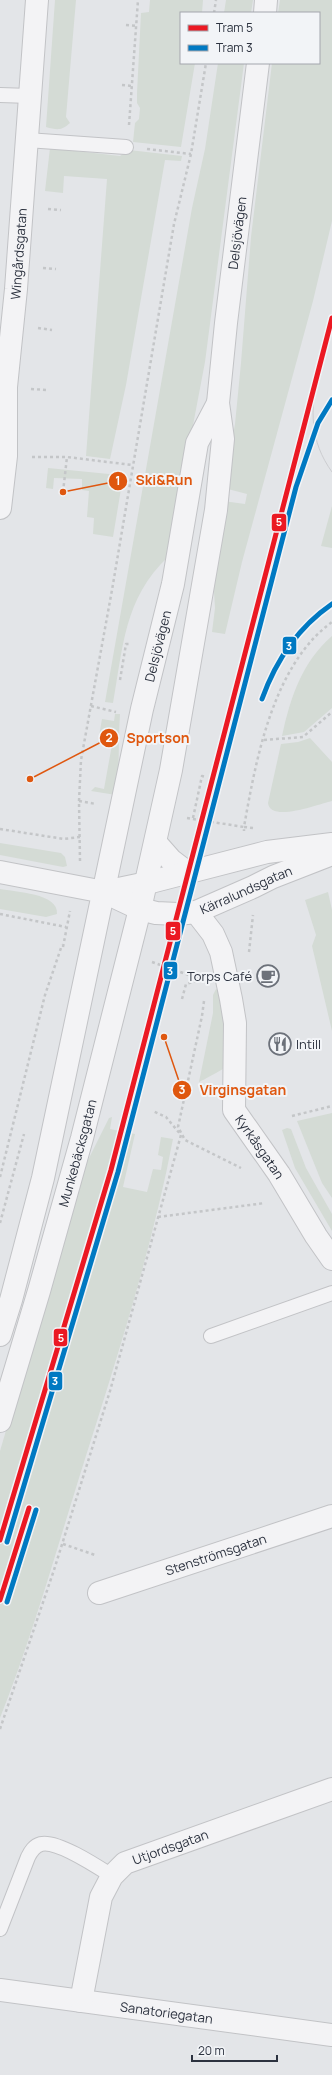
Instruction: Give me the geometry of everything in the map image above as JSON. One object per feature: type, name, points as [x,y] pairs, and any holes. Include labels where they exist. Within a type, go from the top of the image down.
[{"type":"street","name":"Wingårdsgatan","points":[[0,508],[6,456],[8,288],[27,140],[37,0]]},
{"type":"street","points":[[265,12],[266,0]]},
{"type":"street","name":"Delsjövägen","points":[[147,883],[187,682],[216,510],[223,439],[218,403],[226,323],[258,64]]},
{"type":"street","name":"Delsjövägen","points":[[104,892],[142,709],[173,584],[197,443],[218,403]]},
{"type":"street","points":[[156,843],[171,860],[188,873]]},
{"type":"street","name":"Kärralundsgatan","points":[[104,892],[188,873],[267,852],[332,844]]},
{"type":"street","name":"Kärralundsgatan","points":[[104,892],[140,909],[156,913],[178,914],[196,912],[253,887],[273,876],[332,854]]},
{"type":"street","points":[[0,872],[104,892]]},
{"type":"street","name":"Munkebäcksgatan","points":[[0,1421],[61,1214],[147,883]]},
{"type":"street","name":"Munkebäcksgatan","points":[[0,1336],[43,1178],[104,892]]},
{"type":"street","name":"Kyrkåsgatan","points":[[196,912],[213,934],[221,952],[231,999],[235,1023],[234,1110],[279,1174],[316,1236],[332,1259]]},
{"type":"street","name":"Stenströmsgatan","points":[[99,1593],[332,1516]]},
{"type":"street","name":"Utjordsgatan","points":[[81,2001],[101,1897],[112,1876],[125,1863],[332,1789]]},
{"type":"street","name":"Sanatoriegatan","points":[[0,1990],[332,2035]]},
{"type":"lane","points":[[0,95],[30,96]]},
{"type":"lane","points":[[27,140],[126,147]]},
{"type":"lane","points":[[211,1336],[332,1293]]},
{"type":"lane","points":[[0,1929],[28,1857],[33,1848],[40,1844],[50,1844],[85,1859],[112,1876]]},
{"type":"path","points":[[138,0],[126,147],[191,154]]},
{"type":"path","points":[[214,12],[216,0]]},
{"type":"path","points":[[126,25],[136,26]]},
{"type":"path","points":[[79,801],[81,760],[174,224],[191,154],[206,64]]},
{"type":"path","points":[[122,85],[132,86]]},
{"type":"path","points":[[6,456],[67,457],[132,465]]},
{"type":"path","points":[[63,492],[67,457]]},
{"type":"path","points":[[244,827],[268,724],[290,670],[304,649],[319,632],[332,622]]},
{"type":"path","points":[[120,682],[126,644],[132,644]]},
{"type":"path","points":[[115,712],[116,704]]},
{"type":"path","points":[[91,706],[121,713]]},
{"type":"path","points":[[264,740],[304,737],[332,712]]},
{"type":"path","points":[[192,818],[202,776],[206,777]]},
{"type":"path","points":[[197,819],[230,825]]},
{"type":"path","points":[[0,829],[64,839],[80,837]]},
{"type":"path","points":[[0,914],[66,927]]},
{"type":"path","points":[[0,1177],[45,995],[64,941]]},
{"type":"path","points":[[182,999],[186,984],[201,979]]},
{"type":"path","points":[[292,1116],[332,1106]]},
{"type":"path","points":[[0,1730],[62,1544],[120,1355],[181,1135],[166,1117],[153,1111]]},
{"type":"path","points":[[158,1217],[265,1203]]},
{"type":"path","points":[[62,1544],[96,1555]]},
{"type":"shaded area","points":[[55,0],[76,0],[66,117],[70,123],[59,129],[46,127]]},
{"type":"shaded area","points":[[150,0],[203,0],[202,12],[180,12],[180,64],[195,64],[181,147],[133,142],[135,123],[139,119],[140,108],[137,103],[137,93],[141,13],[149,12]]},
{"type":"shaded area","points":[[226,0],[253,0],[251,12],[224,12]]},
{"type":"shaded area","points":[[280,0],[332,0],[332,221],[313,301],[242,562],[225,634],[212,632],[215,608],[213,576],[223,501],[245,504],[247,494],[224,488],[235,424],[251,237],[272,64],[320,64],[320,12],[278,12]]},
{"type":"shaded area","points":[[218,64],[244,64],[205,362],[168,557],[153,573],[142,589],[134,607],[123,643],[113,703],[105,702],[192,208],[205,149]]},
{"type":"shaded area","points":[[50,148],[120,156],[129,150],[182,156],[181,161],[165,160],[126,385],[110,459],[86,456],[107,179],[64,176],[63,193],[45,191]]},
{"type":"shaded area","points":[[48,468],[119,475],[123,477],[113,537],[93,534],[94,518],[87,517],[89,491],[82,490],[82,479],[54,478],[53,489],[46,488]]},
{"type":"shaded area","points":[[332,506],[332,548],[321,546]]},
{"type":"shaded area","points":[[332,636],[332,708],[304,732],[282,736],[293,695],[305,669],[322,646]]},
{"type":"shaded area","points":[[115,714],[120,714],[116,795],[91,791],[95,787],[104,789],[113,739],[99,736],[102,719],[114,721]]},
{"type":"shaded area","points":[[310,738],[332,762],[332,801],[296,811],[277,812],[271,809],[268,803],[281,744],[298,742]]},
{"type":"shaded area","points":[[0,843],[61,853],[65,857],[67,866],[63,867],[0,855]]},
{"type":"shaded area","points":[[0,889],[44,898],[56,907],[57,914],[46,917],[0,909]]},
{"type":"shaded area","points":[[328,892],[332,910],[332,1031],[312,946],[316,935],[305,900]]},
{"type":"shaded area","points":[[216,989],[220,990],[224,1011],[226,1067],[199,1082],[213,1013],[213,995]]},
{"type":"shaded area","points":[[332,1113],[332,1198],[322,1183],[297,1121]]},
{"type":"shaded area","points":[[112,1117],[110,1129],[135,1134],[123,1187],[147,1192],[153,1169],[161,1170],[163,1157],[158,1155],[161,1137],[173,1139],[154,1225],[131,1310],[32,1629],[0,1718],[0,1451],[82,1172],[109,1118]]},
{"type":"shaded area","points":[[287,1128],[291,1129],[306,1168],[332,1214],[332,1231],[295,1168],[282,1130]]},
{"type":"tram line","name":"5","points":[[0,1540],[111,1170],[332,318]]},
{"type":"tram line","points":[[317,374],[313,413],[314,425],[319,448],[332,472]]},
{"type":"tram line","name":"3","points":[[7,1542],[118,1172],[296,487],[318,423],[332,400]]},
{"type":"tram line","name":"3","points":[[262,699],[274,671],[289,646],[308,623],[332,604]]},
{"type":"tram line","name":"5","points":[[0,1600],[29,1508]]},
{"type":"tram line","name":"3","points":[[7,1602],[36,1510]]},
{"type":"place","name":"Ski&Run","points":[[63,492]]},
{"type":"place","name":"Sportson","points":[[30,779]]},
{"type":"place","name":"Torps Café","points":[[268,976]]},
{"type":"place","name":"Virginsgatan","points":[[164,1037]]},
{"type":"place","name":"Intill","points":[[280,1044]]}]
